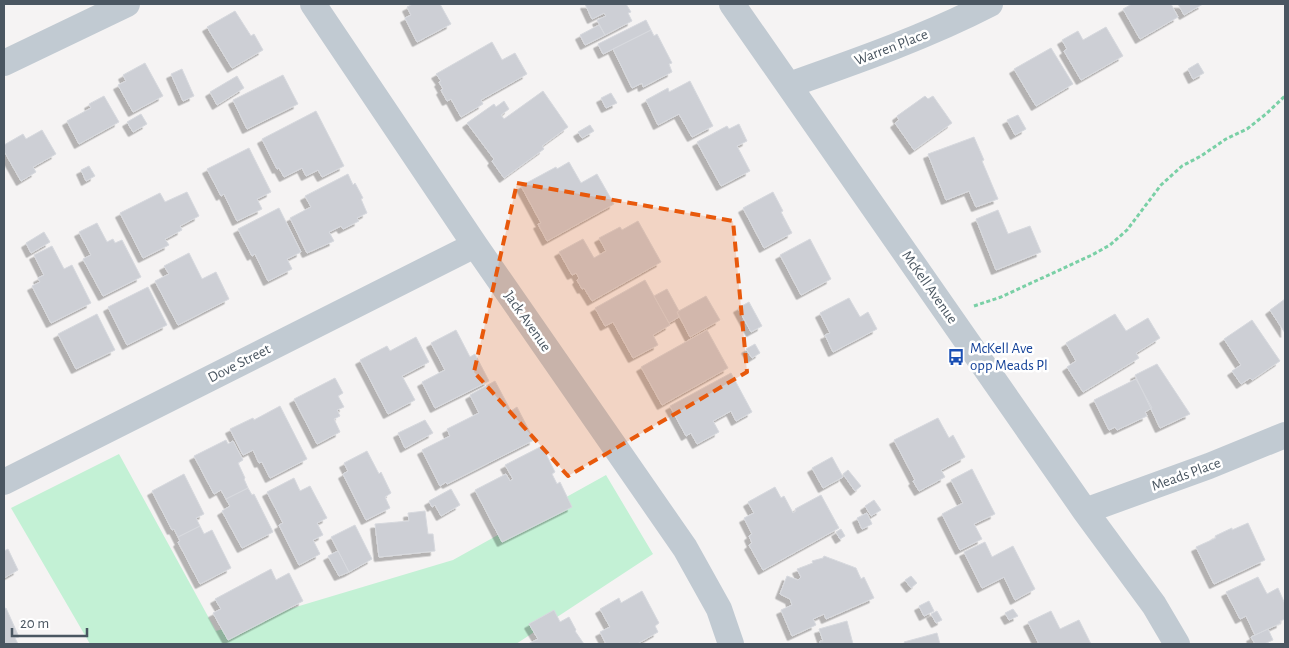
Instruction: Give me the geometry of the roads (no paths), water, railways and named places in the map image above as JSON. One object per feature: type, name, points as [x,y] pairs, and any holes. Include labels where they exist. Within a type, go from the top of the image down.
[{"type":"street","points":[[4,63],[127,4]]},
{"type":"street","name":"Jack Avenue","points":[[313,4],[475,245],[685,548],[719,609],[731,644]]},
{"type":"street","name":"McKell Avenue","points":[[732,4],[1085,511],[1154,605],[1177,644]]},
{"type":"street","name":"Warren Place","points":[[789,85],[885,51],[961,19],[990,4]]},
{"type":"street","name":"Dove Street","points":[[4,482],[475,245]]},
{"type":"street","name":"Meads Place","points":[[1085,511],[1209,466],[1285,435]]},
{"type":"place","name":"McKell Ave opp Meads Pl","points":[[956,357]]}]
